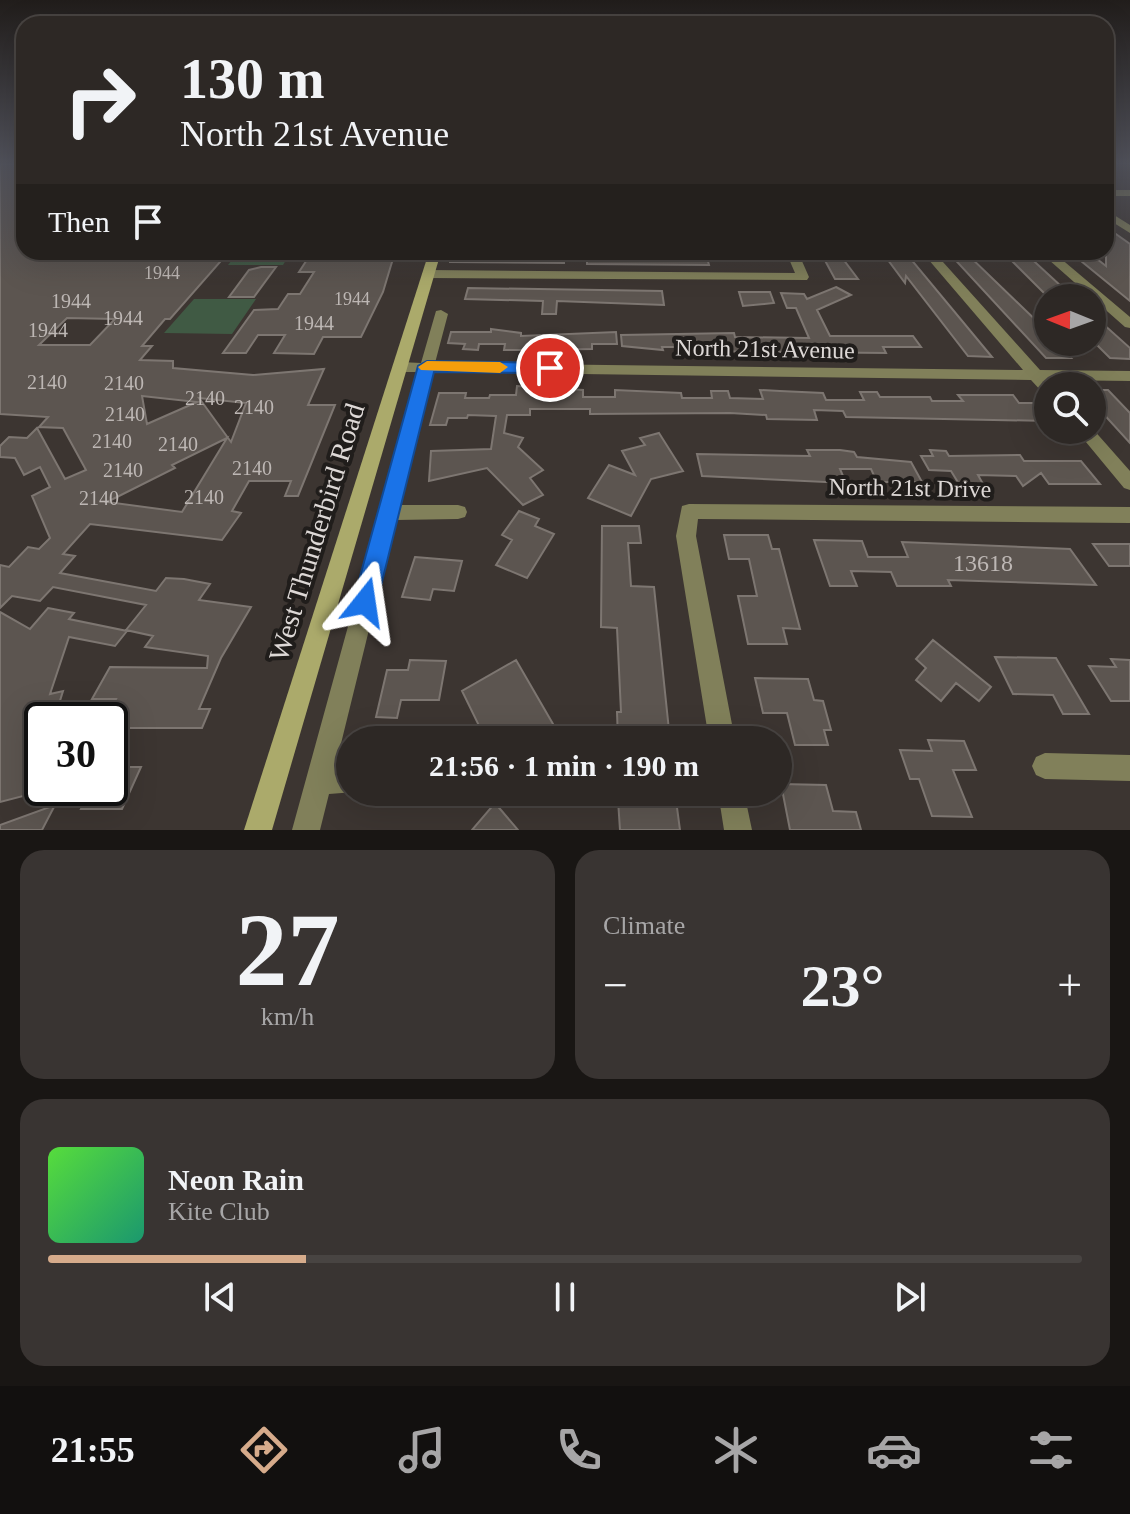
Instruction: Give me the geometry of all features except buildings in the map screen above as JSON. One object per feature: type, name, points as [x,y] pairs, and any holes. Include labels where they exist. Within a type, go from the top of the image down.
[{"type":"main road","name":"West Thunderbird Road","points":[[258,830],[432,260]]},
{"type":"street","points":[[428,274],[803,277],[796,260]]},
{"type":"street","points":[[935,260],[1034,373]]},
{"type":"street","points":[[1055,260],[1130,324]]},
{"type":"street","points":[[306,830],[441,314]]},
{"type":"street","name":"North 21st Avenue","points":[[400,367],[1034,374]]},
{"type":"street","name":"North 21st Avenue","points":[[1106,375],[1130,376]]},
{"type":"street","points":[[1096,444],[1130,483]]},
{"type":"street","name":"North 21st Drive","points":[[720,726],[686,536],[689,511],[1130,515]]},
{"type":"street","points":[[389,513],[458,512]]},
{"type":"street","points":[[1045,766],[1130,768]]},
{"type":"street","points":[[318,781],[336,781]]},
{"type":"street","points":[[734,806],[738,830]]},
{"type":"green space","points":[[232,260],[286,260],[283,265],[228,265]]},
{"type":"green space","points":[[194,299],[256,299],[232,334],[164,333]]},
{"type":"slow traffic","points":[[427,367],[500,367]]},
{"type":"route","points":[[365,602],[427,366],[550,368]]}]
